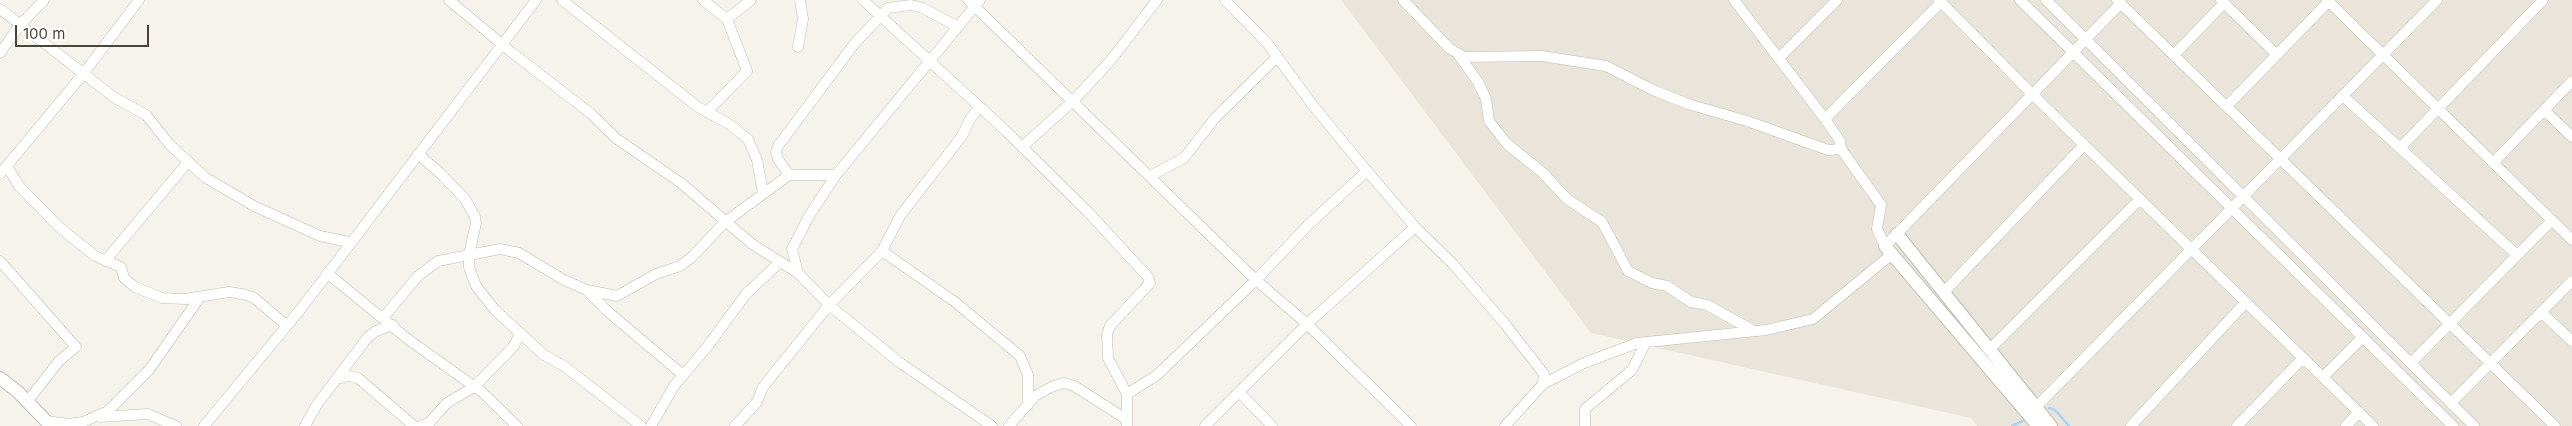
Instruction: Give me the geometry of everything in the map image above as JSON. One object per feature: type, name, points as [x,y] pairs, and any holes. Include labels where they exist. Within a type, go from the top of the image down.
[{"type":"street","points":[[0,53],[20,25],[44,0]]},
{"type":"street","points":[[0,174],[84,73],[139,0]]},
{"type":"street","points":[[449,0],[501,44],[590,113],[617,139],[681,182],[725,222],[779,263],[798,273],[829,305],[899,362],[992,426]]},
{"type":"street","points":[[562,0],[707,112],[729,124],[748,139],[756,160],[763,192]]},
{"type":"street","points":[[703,0],[727,19],[747,71],[707,112]]},
{"type":"street","points":[[727,19],[750,0]]},
{"type":"street","points":[[798,47],[803,20],[800,0]]},
{"type":"street","points":[[864,0],[1022,147],[1094,218],[1148,277],[1150,283],[1110,326],[1107,334],[1108,358],[1127,394],[1127,423]]},
{"type":"street","points":[[1022,147],[1073,101],[1111,60],[1157,0]]},
{"type":"street","points":[[1225,0],[1277,57],[1311,103],[1415,227],[1453,264],[1505,324],[1544,374],[1543,384]]},
{"type":"street","points":[[1403,0],[1449,48],[1464,57],[1542,56],[1606,66],[1653,90],[1688,104],[1747,121],[1828,150],[1841,149]]},
{"type":"street","points":[[1734,0],[1825,118],[1840,141],[1841,149],[1881,204],[1877,229],[1889,250],[2038,426]]},
{"type":"street","points":[[1778,58],[1837,0]]},
{"type":"street","points":[[2020,0],[2453,426]]},
{"type":"street","points":[[2046,0],[2474,426]]},
{"type":"street","points":[[2227,106],[2329,0],[2572,240]]},
{"type":"street","points":[[2036,407],[2437,0]]},
{"type":"street","points":[[2401,147],[2543,0]]},
{"type":"street","points":[[204,426],[239,387],[534,1]]},
{"type":"street","points":[[1825,118],[1940,1],[2033,95],[2373,426]]},
{"type":"street","points":[[2174,55],[2222,1],[2277,55]]},
{"type":"street","points":[[798,273],[792,249],[809,216],[836,175],[958,27],[974,2],[1256,280],[1307,324],[1411,426]]},
{"type":"street","points":[[1505,426],[1543,384],[1584,362],[1637,343],[1754,331],[1813,319],[1889,250],[1897,234],[2086,40],[2119,2],[2555,426]]},
{"type":"street","points":[[789,175],[778,158],[776,152],[778,146],[855,43],[881,14],[888,8],[911,5],[923,8],[958,27]]},
{"type":"street","points":[[0,9],[115,98],[146,116],[188,162],[206,178],[254,206],[326,238],[349,242]]},
{"type":"street","points":[[1458,53],[1478,82],[1486,99],[1490,121],[1496,129],[1508,144],[1543,173],[1567,199],[1602,222],[1628,271],[1652,283],[1667,286],[1691,302],[1707,305],[1754,331]]},
{"type":"street","points":[[1150,176],[1184,158],[1215,118],[1277,57]]},
{"type":"street","points":[[2493,163],[2572,81]]},
{"type":"street","points":[[2343,96],[2401,147],[2517,256]]},
{"type":"street","points":[[735,426],[757,402],[763,386],[829,305],[882,251],[900,216],[962,136],[970,119],[979,107]]},
{"type":"street","points":[[2544,110],[2572,137]]},
{"type":"street","points":[[1944,292],[2084,145]]},
{"type":"street","points":[[418,154],[465,199],[475,217],[476,223],[469,255],[469,267],[476,286],[495,310],[515,326],[520,334],[544,355],[564,366],[641,426]]},
{"type":"street","points":[[105,261],[188,162]]},
{"type":"street","points":[[7,166],[19,186],[59,227],[95,256],[120,267],[124,278],[150,294],[162,298],[200,297],[229,292],[253,298],[286,325]]},
{"type":"street","points":[[1127,394],[1157,375],[1256,280],[1308,225],[1367,171]]},
{"type":"street","points":[[383,318],[418,276],[438,261],[500,249],[510,250],[564,280],[588,290],[617,296],[656,274],[680,266],[725,222],[763,192],[789,175],[836,175]]},
{"type":"street","points":[[1990,349],[2140,199]]},
{"type":"street","points":[[2410,362],[2552,220]]},
{"type":"street","points":[[1205,426],[1307,324],[1415,227]]},
{"type":"street","points":[[1897,234],[2051,426]]},
{"type":"street","points":[[882,251],[955,302],[1020,356],[1028,375],[1028,405]]},
{"type":"street","points":[[0,261],[76,347],[60,361],[28,402]]},
{"type":"street","points":[[651,426],[683,375],[708,347],[746,294],[779,263]]},
{"type":"street","points":[[327,273],[409,340],[474,387],[517,426]]},
{"type":"street","points":[[2451,403],[2572,281]]},
{"type":"street","points":[[588,290],[606,310],[683,375]]},
{"type":"street","points":[[97,418],[108,411],[136,385],[200,297]]},
{"type":"street","points":[[2131,426],[2246,302]]},
{"type":"street","points":[[2541,312],[2572,342]]},
{"type":"street","points":[[305,426],[368,337],[376,331],[393,325]]},
{"type":"street","points":[[421,426],[429,423],[447,404],[474,387],[513,347],[520,334]]},
{"type":"street","points":[[2324,377],[2363,337]]},
{"type":"street","points":[[1585,426],[1585,408],[1632,370],[1646,342]]},
{"type":"street","points":[[2237,426],[2304,358]]},
{"type":"street","points":[[337,379],[349,376],[358,378],[414,426]]},
{"type":"street","points":[[0,378],[49,423],[70,424],[97,418],[148,414],[176,426]]},
{"type":"street","points":[[1009,426],[1043,392],[1064,383],[1074,386],[1127,423]]},
{"type":"street","points":[[1240,393],[1272,426]]},
{"type":"street","points":[[2346,426],[2359,412]]},
{"type":"shaded area","points":[[1341,0],[2572,0],[2572,426],[1977,426],[1971,418],[1591,333]]},
{"type":"waterway","points":[[2049,408],[2055,410],[2069,426]]},
{"type":"waterway","points":[[2012,426],[2025,420]]}]
